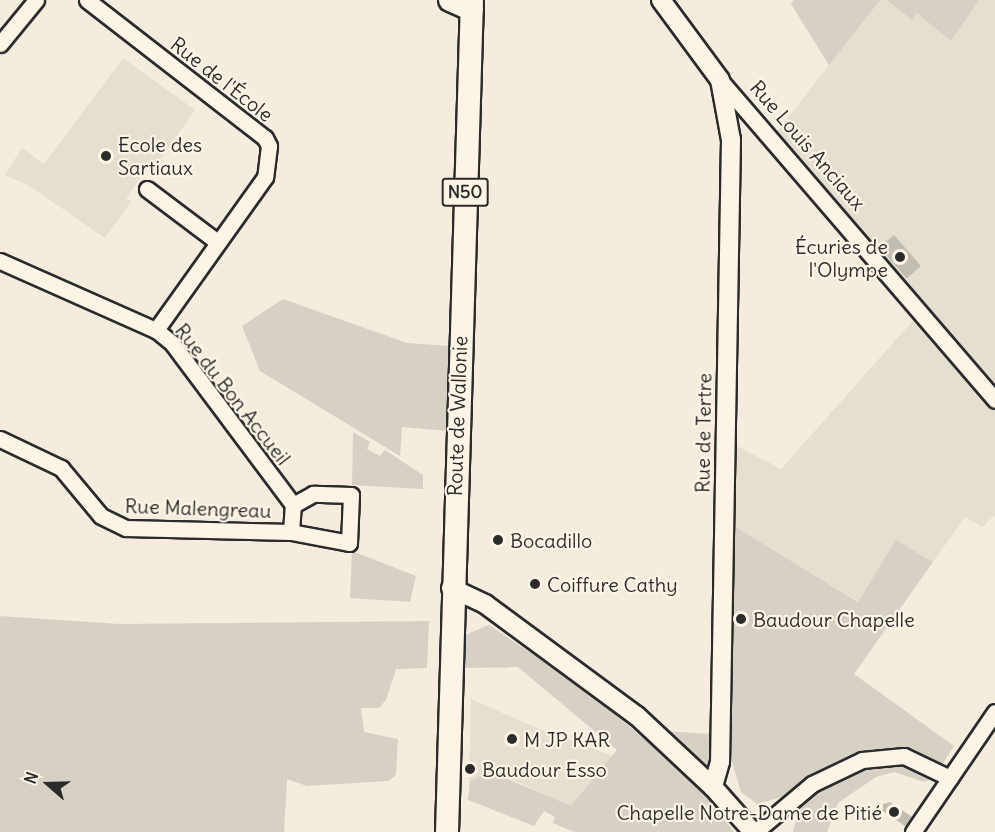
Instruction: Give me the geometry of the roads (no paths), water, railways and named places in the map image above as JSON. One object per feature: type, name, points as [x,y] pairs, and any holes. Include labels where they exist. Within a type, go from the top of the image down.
[{"type":"main road","points":[[450,0],[472,5]]},
{"type":"main road","name":"Route de Wallonie","points":[[447,832],[451,588],[472,5]]},
{"type":"street","points":[[0,44],[36,0]]},
{"type":"street","name":"Rue de l'École","points":[[87,0],[265,138],[270,167],[216,241],[156,330]]},
{"type":"street","name":"Rue Louis Anciaux","points":[[661,0],[720,80],[995,400]]},
{"type":"street","name":"Rue de Tertre","points":[[713,787],[720,753],[731,166],[729,121],[720,80]]},
{"type":"street","points":[[147,189],[216,241]]},
{"type":"street","name":"Rue du Bon Accueil","points":[[0,261],[156,330],[172,343],[293,505]]},
{"type":"street","name":"Rue Malengreau","points":[[0,439],[61,468],[101,516],[116,526],[291,532],[293,505]]},
{"type":"street","points":[[291,532],[349,543],[351,495],[313,494],[293,505]]},
{"type":"street","points":[[451,588],[485,604],[606,692],[713,787],[754,832],[812,784],[862,759],[904,756],[950,778]]},
{"type":"street","points":[[913,832],[995,712]]},
{"type":"place","name":"Ecole des Sartiaux","points":[[106,156]]},
{"type":"place","name":"Écuries de l'Olympe","points":[[900,257]]},
{"type":"place","name":"Bocadillo","points":[[498,540]]},
{"type":"place","name":"Coiffure Cathy","points":[[535,584]]},
{"type":"place","name":"Baudour Chapelle","points":[[741,619]]},
{"type":"place","name":"M JP KAR","points":[[512,739]]},
{"type":"place","name":"Baudour Esso","points":[[470,769]]},
{"type":"place","name":"Chapelle Notre-Dame de Pitié","points":[[894,812]]}]
